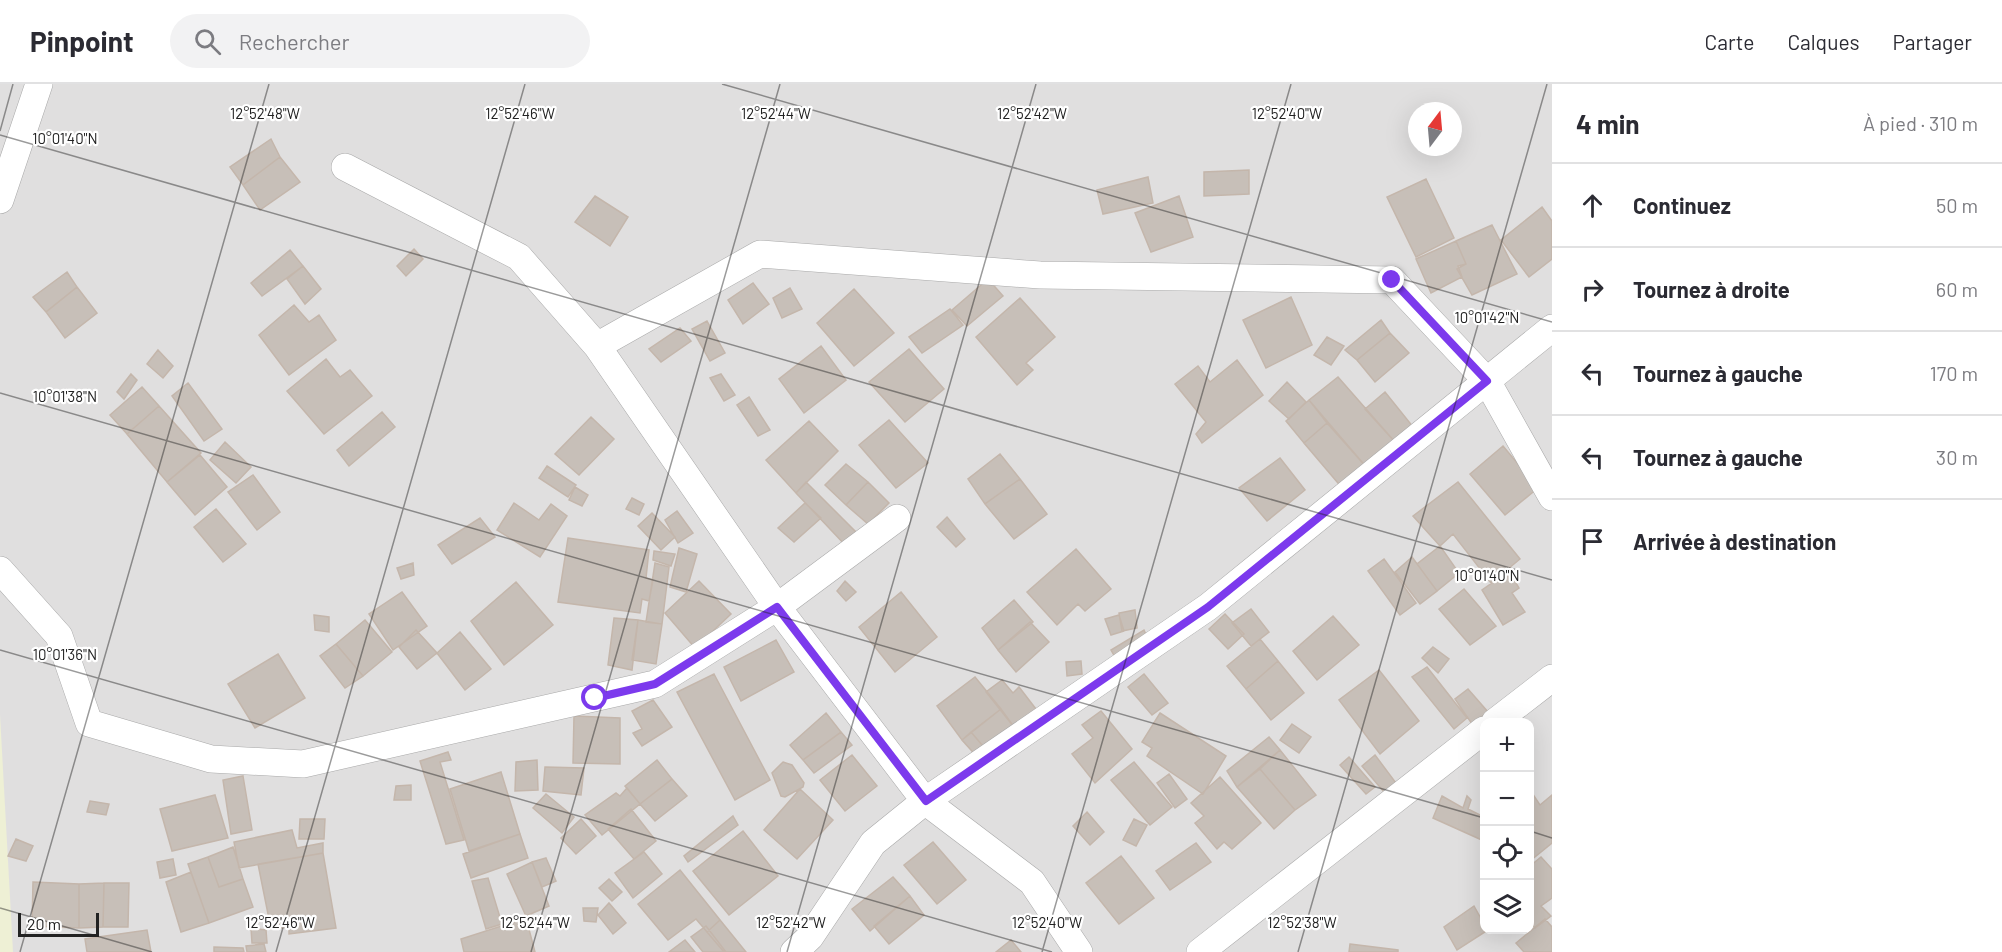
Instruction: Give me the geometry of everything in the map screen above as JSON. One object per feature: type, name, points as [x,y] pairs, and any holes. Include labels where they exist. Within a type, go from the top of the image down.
[{"type":"street","points":[[0,200],[39,84]]},
{"type":"street","points":[[345,167],[519,258],[597,346],[777,607],[926,801],[1032,882],[1079,952]]},
{"type":"street","points":[[597,346],[760,254],[1040,275],[1392,280],[1487,381],[1552,497]]},
{"type":"street","points":[[794,952],[810,937],[873,843],[926,801],[1208,607],[1552,328]]},
{"type":"street","points":[[0,570],[59,636],[89,723],[211,759],[303,764],[655,684],[777,607],[897,518]]},
{"type":"street","points":[[1501,718],[1552,678]]},
{"type":"street","points":[[1200,952],[1480,734]]},
{"type":"shaded area","points":[[0,84],[1552,84],[1552,952],[0,952]]},
{"type":"green space","points":[[0,715],[13,952],[0,952]]},
{"type":"building","points":[[271,139],[280,157],[243,185],[230,167]]},
{"type":"building","points":[[280,157],[300,182],[260,210],[243,185]]},
{"type":"building","points":[[1249,170],[1249,194],[1204,196],[1204,172]]},
{"type":"building","points":[[1148,177],[1153,203],[1103,214],[1097,190]]},
{"type":"building","points":[[1426,179],[1454,238],[1416,257],[1387,197]]},
{"type":"building","points":[[595,196],[628,217],[610,246],[575,222]]},
{"type":"building","points":[[1179,196],[1193,237],[1151,252],[1135,213]]},
{"type":"building","points":[[1542,207],[1552,221],[1552,259],[1529,277],[1501,240]]},
{"type":"building","points":[[1492,225],[1517,274],[1472,295],[1457,269],[1466,264],[1456,241]]},
{"type":"building","points":[[1456,241],[1466,264],[1458,266],[1462,277],[1431,293],[1416,259]]},
{"type":"building","points":[[414,249],[423,259],[406,276],[397,266]]},
{"type":"building","points":[[290,250],[303,266],[262,296],[251,283]]},
{"type":"building","points":[[303,266],[321,289],[305,304],[287,279]]},
{"type":"building","points":[[67,272],[77,287],[46,312],[33,297]]},
{"type":"building","points":[[988,279],[1003,296],[967,326],[952,310]]},
{"type":"building","points":[[753,283],[769,304],[743,324],[728,300]]},
{"type":"building","points":[[77,287],[97,313],[65,338],[46,312]]},
{"type":"building","points":[[790,288],[802,309],[782,318],[773,298]]},
{"type":"building","points":[[854,289],[894,333],[854,366],[817,323]]},
{"type":"building","points":[[1291,297],[1312,345],[1266,368],[1243,320]]},
{"type":"building","points":[[1020,298],[1055,337],[1026,363],[1033,370],[1017,385],[976,337]]},
{"type":"building","points":[[294,305],[309,322],[319,315],[336,340],[289,375],[259,335]]},
{"type":"building","points":[[950,309],[963,325],[922,353],[909,337]]},
{"type":"building","points":[[1381,320],[1390,333],[1357,360],[1345,350]]},
{"type":"building","points":[[707,321],[725,353],[710,361],[692,329]]},
{"type":"building","points":[[680,328],[691,341],[661,362],[649,349]]},
{"type":"building","points":[[1390,333],[1409,353],[1375,382],[1357,360]]},
{"type":"building","points":[[1327,337],[1344,346],[1331,365],[1314,355]]},
{"type":"building","points":[[821,346],[846,380],[804,413],[779,379]]},
{"type":"building","points":[[909,349],[944,389],[905,422],[869,382]]},
{"type":"building","points":[[158,350],[173,366],[163,378],[147,364]]},
{"type":"building","points":[[326,359],[340,377],[350,370],[372,396],[324,434],[287,391]]},
{"type":"building","points":[[1237,360],[1263,395],[1202,443],[1196,434],[1206,422],[1175,384],[1198,366],[1210,382]]},
{"type":"building","points":[[131,374],[137,380],[124,399],[117,392]]},
{"type":"building","points":[[721,374],[735,395],[724,401],[710,378]]},
{"type":"building","points":[[1338,377],[1395,442],[1368,469],[1309,400]]},
{"type":"building","points":[[1287,382],[1306,402],[1289,419],[1269,401]]},
{"type":"building","points":[[188,383],[222,429],[204,441],[172,396]]},
{"type":"building","points":[[142,387],[159,406],[127,434],[110,415]]},
{"type":"building","points":[[1385,392],[1414,428],[1395,442],[1365,409]]},
{"type":"building","points":[[749,397],[770,430],[758,436],[737,405]]},
{"type":"building","points":[[1309,400],[1327,423],[1304,443],[1286,421]]},
{"type":"building","points":[[159,406],[201,453],[167,482],[127,434]]},
{"type":"building","points":[[382,412],[395,427],[349,466],[337,450]]},
{"type":"building","points":[[591,417],[614,439],[579,475],[555,454]]},
{"type":"building","points":[[889,420],[928,463],[896,488],[859,445]]},
{"type":"building","points":[[809,421],[838,451],[796,493],[766,460]]},
{"type":"building","points":[[1327,423],[1368,469],[1343,489],[1304,443]]},
{"type":"building","points":[[225,442],[251,467],[236,483],[210,460]]},
{"type":"building","points":[[1503,446],[1538,488],[1505,515],[1470,474]]},
{"type":"building","points":[[1000,454],[1020,479],[985,504],[968,479]]},
{"type":"building","points":[[200,455],[227,487],[195,515],[167,482]]},
{"type":"building","points":[[1280,458],[1305,490],[1267,521],[1239,488]]},
{"type":"building","points":[[846,464],[868,482],[846,505],[825,485]]},
{"type":"building","points":[[547,466],[576,485],[568,497],[539,478]]},
{"type":"building","points":[[253,475],[280,512],[257,530],[228,492]]},
{"type":"building","points":[[1020,479],[1047,514],[1014,539],[985,504]]},
{"type":"building","points":[[806,482],[860,536],[847,547],[796,493]]},
{"type":"building","points":[[868,482],[889,503],[868,524],[846,505]]},
{"type":"building","points":[[1458,482],[1520,559],[1491,583],[1453,534],[1440,546],[1413,516]]},
{"type":"building","points":[[575,487],[588,495],[582,506],[569,500]]},
{"type":"building","points":[[632,498],[644,504],[639,515],[626,509]]},
{"type":"building","points":[[514,503],[539,520],[551,504],[567,516],[540,557],[497,530]]},
{"type":"building","points":[[805,503],[821,518],[794,542],[778,528]]},
{"type":"building","points":[[216,509],[246,544],[223,562],[194,527]]},
{"type":"building","points":[[677,511],[693,533],[678,543],[665,520]]},
{"type":"building","points":[[652,513],[675,537],[661,550],[638,526]]},
{"type":"building","points":[[947,517],[965,539],[956,547],[937,527]]},
{"type":"building","points":[[480,518],[495,537],[452,564],[438,545]]},
{"type":"building","points":[[568,538],[649,550],[646,578],[653,580],[649,601],[642,599],[640,613],[558,602]]},
{"type":"building","points":[[1440,546],[1459,573],[1437,591],[1417,564]]},
{"type":"building","points":[[679,548],[697,554],[686,592],[670,587]]},
{"type":"building","points":[[1076,549],[1111,589],[1085,611],[1078,604],[1057,625],[1027,592]]},
{"type":"building","points":[[654,551],[675,554],[671,566],[653,560]]},
{"type":"building","points":[[1412,557],[1437,591],[1420,604],[1395,572]]},
{"type":"building","points":[[1384,559],[1416,603],[1400,615],[1368,571]]},
{"type":"building","points":[[413,563],[414,575],[401,579],[397,568]]},
{"type":"building","points":[[655,563],[669,567],[662,624],[646,622]]},
{"type":"building","points":[[1509,571],[1519,588],[1512,593],[1525,612],[1503,625],[1482,590]]},
{"type":"building","points":[[699,581],[731,614],[695,648],[665,613]]},
{"type":"building","points":[[845,581],[856,592],[846,601],[837,591]]},
{"type":"building","points":[[516,582],[553,625],[504,665],[471,621]]},
{"type":"building","points":[[1464,589],[1496,626],[1470,645],[1439,609]]},
{"type":"building","points":[[402,592],[427,626],[393,650],[369,614]]},
{"type":"building","points":[[901,592],[937,637],[895,672],[859,627]]},
{"type":"building","points":[[1014,600],[1033,622],[998,650],[982,628]]},
{"type":"building","points":[[1251,609],[1269,632],[1251,646],[1232,623]]},
{"type":"building","points":[[1135,610],[1137,628],[1122,631],[1119,613]]},
{"type":"building","points":[[1225,614],[1244,634],[1228,649],[1209,629]]},
{"type":"building","points":[[314,615],[329,617],[329,632],[315,630]]},
{"type":"building","points":[[1119,615],[1124,631],[1111,635],[1105,619]]},
{"type":"building","points":[[1333,616],[1359,645],[1317,680],[1293,651]]},
{"type":"building","points":[[614,618],[638,620],[632,670],[608,665]]},
{"type":"building","points":[[365,620],[392,652],[363,676],[336,644]]},
{"type":"building","points":[[638,620],[662,624],[656,664],[632,660]]},
{"type":"building","points":[[1030,622],[1049,642],[1016,672],[998,650]]},
{"type":"building","points":[[416,630],[437,653],[417,669],[399,647]]},
{"type":"building","points":[[1144,630],[1150,644],[1119,664],[1111,650]]},
{"type":"building","points":[[460,632],[491,669],[465,690],[437,653]]},
{"type":"building","points":[[1260,639],[1278,661],[1246,689],[1227,666]]},
{"type":"building","points":[[776,640],[794,672],[741,701],[724,667]]},
{"type":"building","points":[[336,644],[363,676],[345,688],[320,656]]},
{"type":"building","points":[[1433,647],[1449,659],[1438,673],[1422,658]]},
{"type":"building","points":[[278,654],[305,698],[255,728],[228,684]]},
{"type":"building","points":[[1081,661],[1082,674],[1067,676],[1066,662]]},
{"type":"building","points":[[1278,661],[1304,693],[1271,720],[1246,689]]},
{"type":"building","points":[[1427,667],[1467,718],[1454,729],[1412,677]]},
{"type":"building","points":[[1379,670],[1419,721],[1380,754],[1339,700]]},
{"type":"building","points":[[714,674],[770,780],[735,800],[677,692]]},
{"type":"building","points":[[1144,674],[1168,703],[1152,715],[1128,687]]},
{"type":"building","points":[[975,677],[1001,709],[962,740],[937,706]]},
{"type":"building","points":[[1002,680],[1013,693],[1019,687],[1039,713],[1017,731],[986,692]]},
{"type":"building","points":[[1468,689],[1488,712],[1472,724],[1455,699]]},
{"type":"building","points":[[653,700],[672,727],[642,746],[633,733],[642,729],[632,711]]},
{"type":"building","points":[[1001,709],[1017,731],[988,752],[971,732]]},
{"type":"building","points":[[1101,711],[1132,749],[1095,783],[1072,754],[1093,738],[1082,725]]},
{"type":"building","points":[[826,713],[841,732],[803,760],[790,745]]},
{"type":"building","points":[[1160,713],[1226,756],[1203,794],[1147,756],[1152,748],[1142,742]]},
{"type":"building","points":[[574,716],[620,718],[620,764],[573,763]]},
{"type":"building","points":[[1292,724],[1311,737],[1299,753],[1280,740]]},
{"type":"building","points":[[841,732],[852,745],[814,773],[803,760]]},
{"type":"building","points":[[971,732],[988,752],[979,759],[962,740]]},
{"type":"building","points":[[1269,737],[1280,750],[1237,787],[1227,771]]},
{"type":"building","points":[[1280,750],[1316,795],[1295,810],[1260,769]]},
{"type":"building","points":[[448,752],[451,760],[440,762],[464,840],[446,844],[420,761]]},
{"type":"building","points":[[852,755],[877,786],[845,811],[820,780]]},
{"type":"building","points":[[1375,755],[1396,783],[1384,792],[1362,766]]},
{"type":"building","points":[[1349,757],[1375,787],[1366,794],[1340,765]]},
{"type":"building","points":[[537,760],[538,790],[515,791],[516,762]]},
{"type":"building","points":[[657,760],[672,779],[640,804],[625,786]]},
{"type":"building","points":[[783,762],[792,765],[804,783],[803,787],[785,797],[781,796],[772,773]]},
{"type":"building","points":[[1134,762],[1172,807],[1150,825],[1111,780]]},
{"type":"building","points":[[545,767],[584,768],[581,795],[543,791]]},
{"type":"building","points":[[1260,769],[1295,810],[1274,829],[1237,787]]},
{"type":"building","points":[[501,772],[520,834],[469,851],[450,789]]},
{"type":"building","points":[[1169,774],[1187,799],[1175,808],[1157,783]]},
{"type":"building","points":[[243,776],[252,830],[231,834],[223,780]]},
{"type":"building","points":[[1220,777],[1261,823],[1232,849],[1224,842],[1217,849],[1195,823],[1204,816],[1191,803]]},
{"type":"building","points":[[672,779],[687,796],[655,821],[640,804]]},
{"type":"building","points":[[411,785],[411,800],[394,800],[396,786]]},
{"type":"building","points":[[627,788],[640,804],[602,835],[585,815],[616,793],[620,796]]},
{"type":"building","points":[[800,789],[833,820],[797,859],[764,830]]},
{"type":"building","points":[[546,794],[574,817],[562,833],[533,808]]},
{"type":"building","points":[[215,795],[228,838],[172,851],[160,809]]},
{"type":"building","points":[[1552,795],[1552,843],[1534,858],[1534,796],[1540,805]]},
{"type":"building","points":[[1442,796],[1463,808],[1467,796],[1471,800],[1468,809],[1480,815],[1480,839],[1433,818]]},
{"type":"building","points":[[90,801],[109,804],[106,815],[87,812]]},
{"type":"building","points":[[631,809],[656,841],[634,859],[608,829]]},
{"type":"building","points":[[1087,812],[1104,832],[1090,845],[1073,826]]},
{"type":"building","points":[[733,816],[738,825],[688,862],[684,856]]},
{"type":"building","points":[[300,819],[325,819],[324,839],[299,839]]},
{"type":"building","points":[[581,819],[596,836],[576,854],[561,838]]},
{"type":"building","points":[[1134,819],[1147,825],[1136,846],[1123,840]]},
{"type":"building","points":[[292,830],[297,848],[323,843],[323,853],[239,868],[234,842]]},
{"type":"building","points":[[743,831],[778,876],[729,915],[693,871]]},
{"type":"building","points":[[520,834],[528,858],[471,878],[463,854]]},
{"type":"building","points":[[16,839],[33,846],[26,861],[8,856]]},
{"type":"building","points":[[933,842],[966,880],[937,904],[904,865]]},
{"type":"building","points":[[1196,843],[1211,862],[1170,890],[1156,871]]},
{"type":"building","points":[[233,847],[243,879],[219,887],[208,857]]},
{"type":"building","points":[[644,852],[662,874],[633,898],[615,873]]},
{"type":"building","points":[[323,853],[336,928],[289,934],[289,927],[271,929],[258,864]]},
{"type":"building","points":[[1121,856],[1154,898],[1119,924],[1086,883]]},
{"type":"building","points":[[208,857],[219,887],[243,879],[253,907],[209,923],[188,864]]},
{"type":"building","points":[[1541,857],[1552,869],[1552,898],[1541,906],[1551,916],[1535,928],[1534,927],[1534,863]]},
{"type":"building","points":[[546,858],[556,881],[542,887],[532,862]]},
{"type":"building","points":[[173,859],[176,875],[160,878],[157,862]]},
{"type":"building","points":[[532,862],[549,906],[526,916],[507,874]]},
{"type":"building","points":[[680,870],[720,920],[707,932],[696,919],[668,940],[638,904]]},
{"type":"building","points":[[191,872],[209,923],[181,932],[166,882]]},
{"type":"building","points":[[893,877],[910,896],[870,931],[852,909]]},
{"type":"building","points":[[488,878],[502,924],[486,929],[472,881]]},
{"type":"building","points":[[609,879],[622,892],[612,901],[599,888]]},
{"type":"building","points":[[33,882],[79,884],[79,928],[32,926]]},
{"type":"building","points":[[104,883],[129,883],[128,927],[103,927]]},
{"type":"building","points":[[104,883],[103,927],[79,928],[79,884]]},
{"type":"building","points":[[910,896],[924,915],[889,944],[874,926]]},
{"type":"building","points":[[609,903],[626,923],[613,934],[598,915]]},
{"type":"building","points":[[1474,906],[1480,917],[1482,934],[1457,950],[1444,927]]},
{"type":"building","points":[[583,908],[598,908],[596,922],[584,921]]},
{"type":"building","points":[[526,918],[535,952],[464,952],[461,939]]},
{"type":"building","points":[[1545,919],[1552,927],[1552,952],[1524,952],[1516,943],[1527,934],[1534,934],[1534,928]]},
{"type":"building","points":[[720,920],[746,952],[724,952],[707,932]]},
{"type":"building","points":[[706,926],[726,952],[703,952],[691,937]]},
{"type":"building","points":[[251,928],[266,930],[267,943],[252,943]]},
{"type":"building","points":[[147,930],[151,952],[87,952],[85,939]]},
{"type":"building","points":[[685,940],[695,952],[669,952]]},
{"type":"building","points":[[1011,940],[1021,952],[996,952]]},
{"type":"building","points":[[264,944],[266,952],[247,952],[246,946]]},
{"type":"building","points":[[1350,944],[1398,950],[1398,952],[1349,952]]},
{"type":"building","points":[[214,947],[243,948],[244,952],[214,952]]},
{"type":"route","points":[[595,698],[655,684],[777,607],[926,801],[1208,607],[1487,381],[1392,280]]}]
